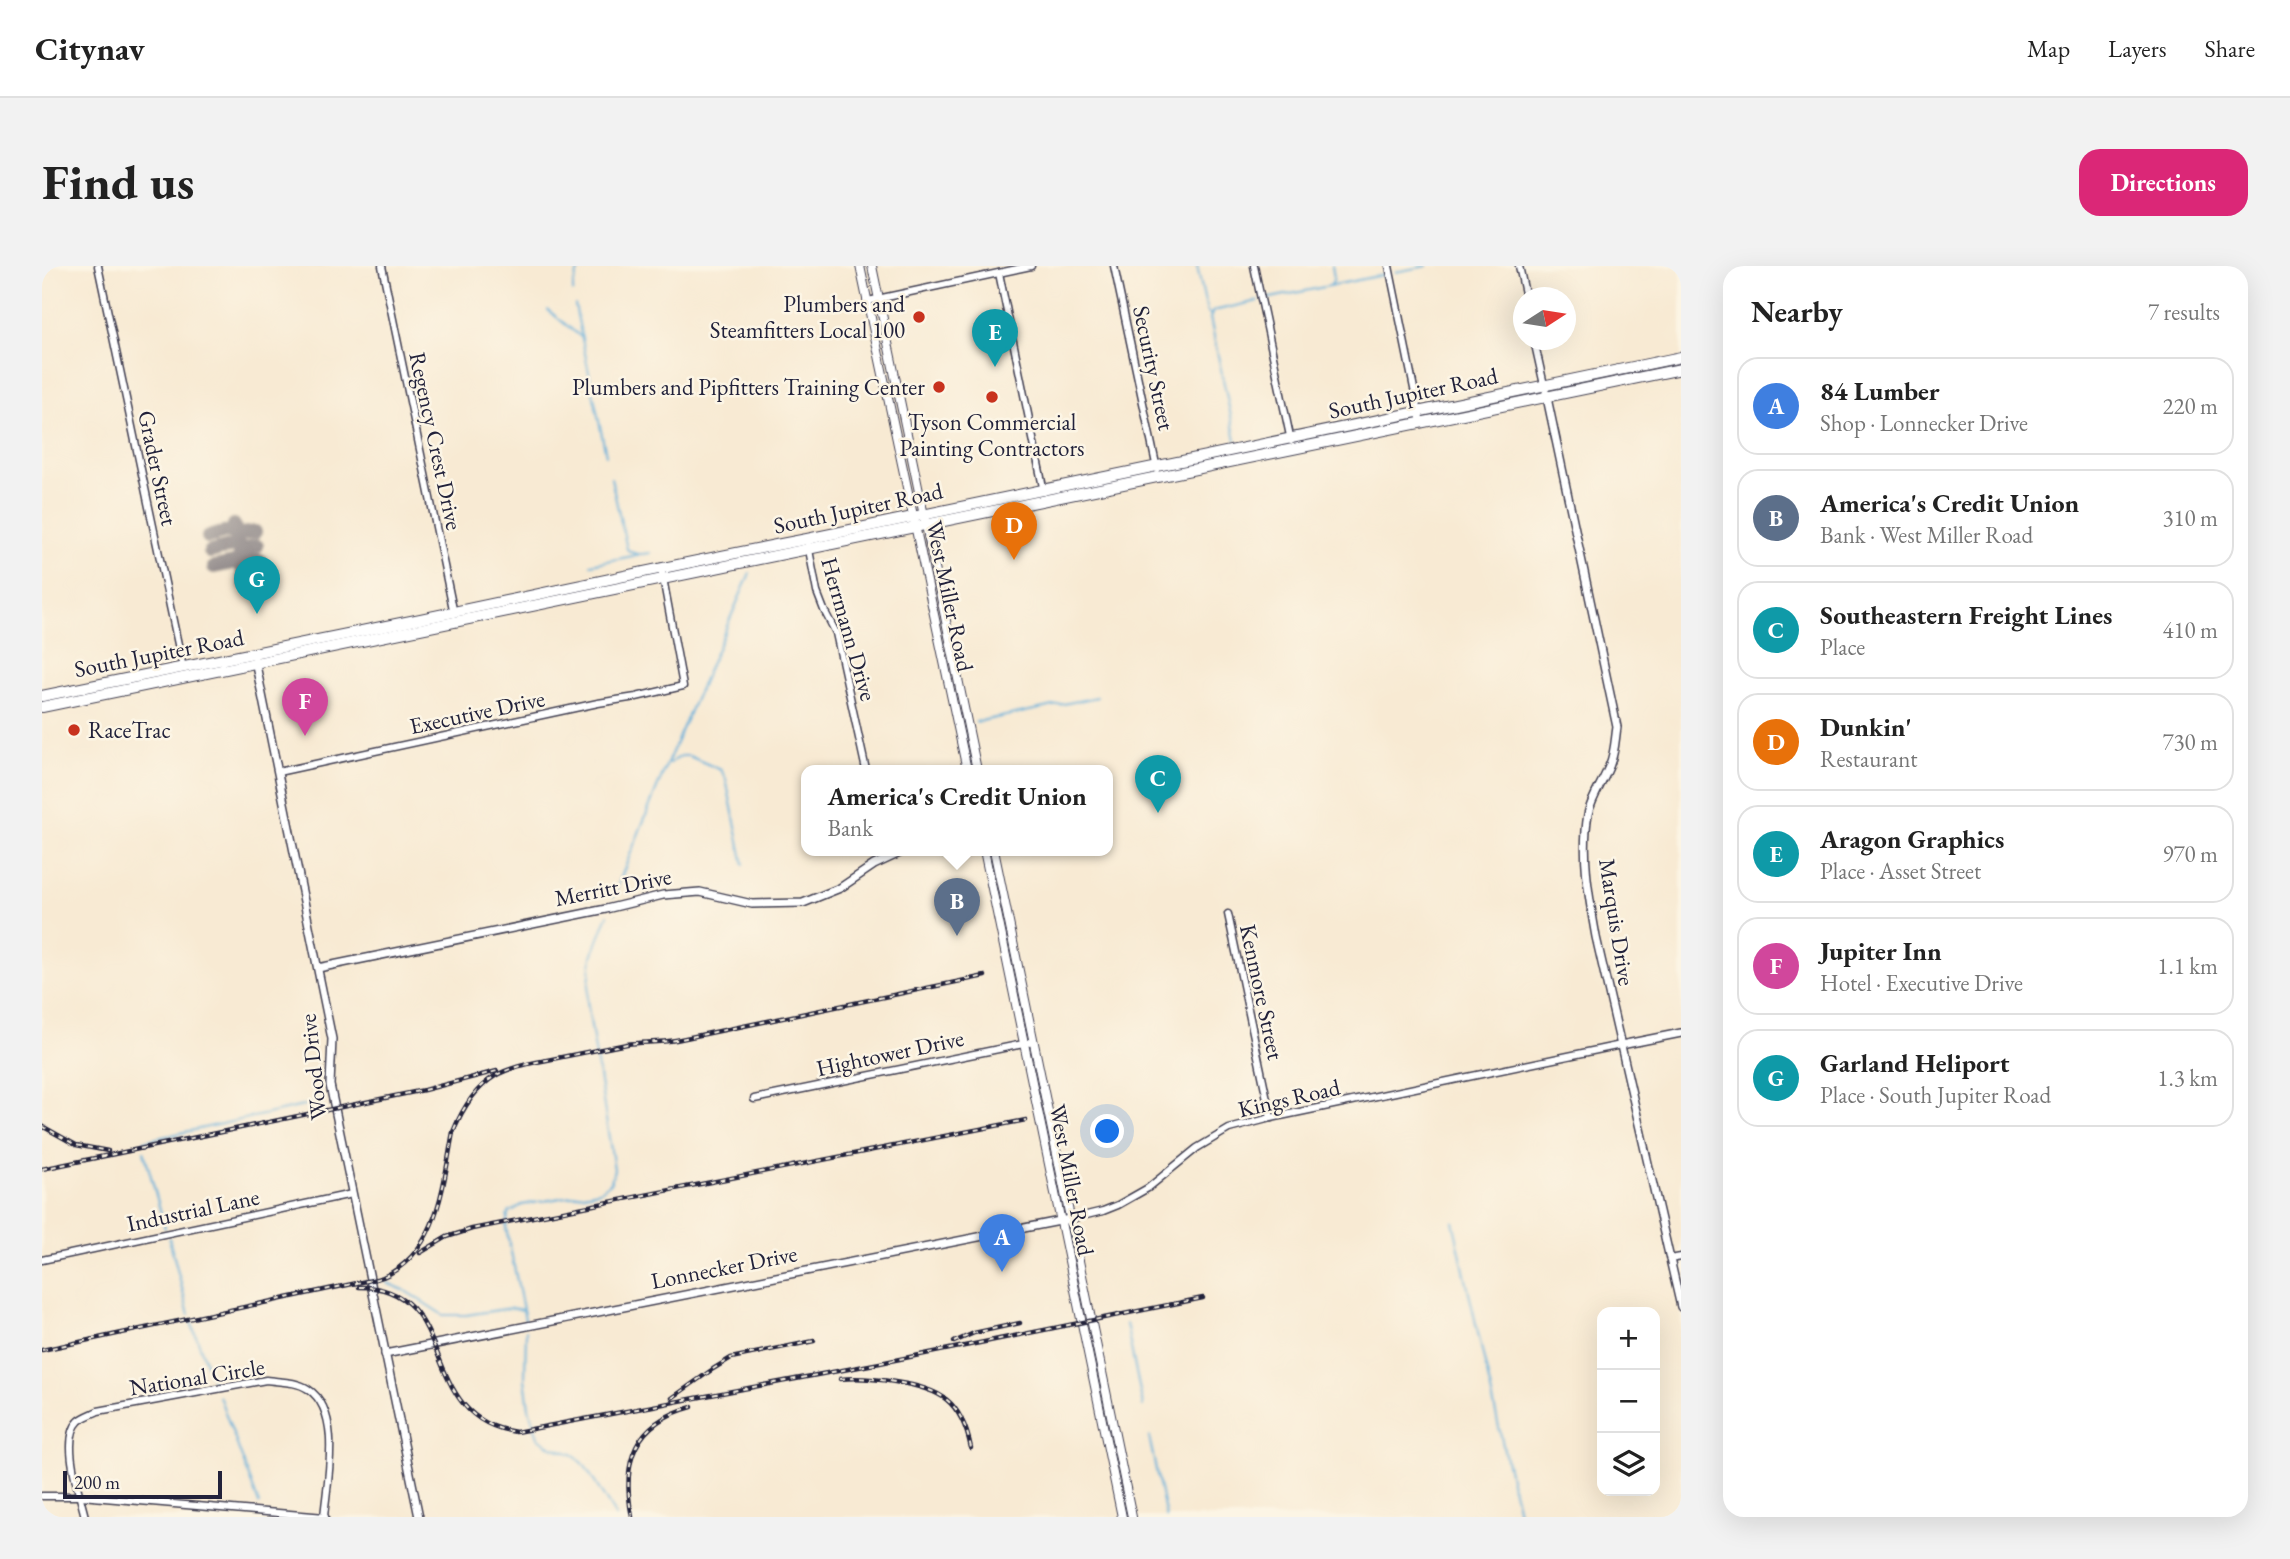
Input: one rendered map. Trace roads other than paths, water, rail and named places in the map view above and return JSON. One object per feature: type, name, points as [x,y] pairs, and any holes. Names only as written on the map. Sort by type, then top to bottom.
[{"type":"main road","name":"West Miller Road","points":[[860,266],[976,765]]},
{"type":"main road","name":"West Miller Road","points":[[872,266],[896,379],[966,765]]},
{"type":"main road","name":"South Jupiter Road","points":[[921,521],[1043,489],[1419,410],[1544,385],[1680,363]]},
{"type":"main road","name":"South Jupiter Road","points":[[42,707],[455,617],[583,596],[664,579],[808,544],[1046,500],[1355,437],[1547,396],[1680,363]]},
{"type":"main road","points":[[885,381],[896,379]]},
{"type":"main road","points":[[1353,425],[1355,437]]},
{"type":"main road","points":[[1224,451],[1227,463]]},
{"type":"main road","name":"South Jupiter Road","points":[[455,617],[581,584],[661,567],[808,544]]},
{"type":"main road","points":[[581,584],[583,596]]},
{"type":"main road","name":"South Jupiter Road","points":[[42,696],[183,666],[255,659]]},
{"type":"main road","name":"West Miller Road","points":[[985,856],[1029,1043]]},
{"type":"main road","name":"West Miller Road","points":[[995,856],[1122,1517]]},
{"type":"main road","name":"West Miller Road","points":[[1065,1220],[1132,1517]]},
{"type":"street","name":"Grader Street","points":[[97,266],[185,677]]},
{"type":"street","name":"Regency Crest Drive","points":[[382,266],[455,617]]},
{"type":"street","points":[[868,301],[1031,266]]},
{"type":"street","name":"Security Street","points":[[1115,266],[1159,477]]},
{"type":"street","points":[[1254,266],[1293,449]]},
{"type":"street","points":[[1389,266],[1421,423]]},
{"type":"street","points":[[1519,266],[1524,287]]},
{"type":"street","points":[[999,273],[1046,500]]},
{"type":"street","name":"Marquis Drive","points":[[1536,350],[1616,727],[1610,764],[1588,814],[1585,870],[1596,937],[1681,1307]]},
{"type":"street","name":"Herrmann Drive","points":[[808,544],[817,592],[836,633],[865,765]]},
{"type":"street","points":[[661,567],[664,579]]},
{"type":"street","name":"Executive Drive","points":[[278,772],[683,686],[664,579]]},
{"type":"street","name":"Wood Drive","points":[[255,659],[332,1039],[330,1085],[419,1517]]},
{"type":"street","name":"Merritt Drive","points":[[318,968],[663,895],[701,892],[752,904],[803,903],[840,888],[885,856]]},
{"type":"street","name":"Kenmore Street","points":[[1228,914],[1270,1118]]},
{"type":"street","points":[[1621,1045],[1681,1033]]},
{"type":"street","name":"Hightower Drive","points":[[754,1098],[1029,1043]]},
{"type":"street","name":"Kings Road","points":[[1065,1220],[1118,1205],[1148,1188],[1197,1148],[1229,1129],[1270,1118],[1621,1045]]},
{"type":"street","name":"Industrial Lane","points":[[42,1260],[352,1194]]},
{"type":"street","name":"Lonnecker Drive","points":[[385,1354],[1065,1220]]},
{"type":"street","points":[[1671,1259],[1681,1257]]},
{"type":"street","name":"National Circle","points":[[85,1517],[72,1461],[71,1444],[79,1421],[98,1411],[266,1380],[293,1383],[308,1389],[327,1414],[329,1450],[325,1517]]},
{"type":"street","points":[[42,1496],[81,1496],[325,1517]]},
{"type":"waterway","points":[[573,292],[580,266]]},
{"type":"waterway","points":[[1197,266],[1207,312],[1211,315]]},
{"type":"waterway","points":[[1331,285],[1334,278],[1332,266]]},
{"type":"waterway","points":[[1395,272],[1427,266]]},
{"type":"waterway","points":[[1266,299],[1387,274]]},
{"type":"waterway","points":[[1236,440],[1210,318],[1213,311],[1258,301]]},
{"type":"waterway","points":[[575,305],[606,455]]},
{"type":"waterway","points":[[548,310],[582,338]]},
{"type":"waterway","points":[[611,478],[627,549],[635,554],[650,553]]},
{"type":"waterway","points":[[591,564],[638,555]]},
{"type":"waterway","points":[[613,897],[666,766],[750,573]]},
{"type":"waterway","points":[[976,722],[1097,697]]},
{"type":"waterway","points":[[668,764],[681,756],[689,756],[721,770],[726,779],[744,865]]},
{"type":"waterway","points":[[526,1324],[506,1228],[508,1213],[522,1205],[599,1191],[611,1182],[614,1169],[587,1001],[592,956],[608,915]]},
{"type":"waterway","points":[[144,1141],[317,1103]]},
{"type":"waterway","points":[[144,1151],[165,1228]]},
{"type":"waterway","points":[[1453,1221],[1519,1517]]},
{"type":"waterway","points":[[169,1238],[189,1315]]},
{"type":"waterway","points":[[387,1283],[404,1290],[443,1315],[466,1315],[511,1308],[523,1310]]},
{"type":"waterway","points":[[191,1322],[213,1382]]},
{"type":"waterway","points":[[1126,1324],[1143,1406]]},
{"type":"waterway","points":[[526,1330],[525,1379],[529,1408],[538,1438],[552,1447],[572,1454],[585,1466],[616,1517]]},
{"type":"waterway","points":[[219,1396],[259,1504]]},
{"type":"waterway","points":[[1149,1437],[1166,1517]]},
{"type":"railway","points":[[42,1350],[374,1280],[402,1266],[416,1251],[435,1215],[453,1132],[465,1108],[481,1087],[508,1070],[627,1044],[676,1040],[985,976]]},
{"type":"railway","points":[[42,1169],[424,1090],[497,1071]]},
{"type":"railway","points":[[420,1253],[447,1237],[472,1229],[1026,1120]]},
{"type":"railway","points":[[42,1126],[76,1145],[108,1151]]},
{"type":"railway","points":[[359,1287],[391,1292],[412,1307],[427,1329],[448,1380],[463,1403],[484,1422],[516,1432],[1203,1298]]},
{"type":"railway","points":[[954,1342],[974,1333],[1020,1323]]},
{"type":"railway","points":[[672,1398],[731,1358],[814,1341]]},
{"type":"railway","points":[[840,1379],[888,1381],[937,1393],[955,1408],[967,1432],[971,1448]]},
{"type":"railway","points":[[632,1517],[629,1479],[636,1447],[657,1423],[692,1407]]},
{"type":"place","name":"Plumbers and Steamfitters Local 100","points":[[919,317]]},
{"type":"place","name":"Aragon Graphics","points":[[995,367]]},
{"type":"place","name":"Plumbers and Pipfitters Training Center","points":[[939,387]]},
{"type":"place","name":"Tyson Commercial Painting Contractors","points":[[992,397]]},
{"type":"place","name":"Dunkin'","points":[[1014,560]]},
{"type":"place","name":"Garland Heliport","points":[[257,614]]},
{"type":"place","name":"RaceTrac","points":[[74,730]]},
{"type":"place","name":"Jupiter Inn","points":[[305,736]]},
{"type":"place","name":"Southeastern Freight Lines","points":[[1158,813]]},
{"type":"place","name":"America's Credit Union","points":[[957,936]]},
{"type":"place","name":"84 Lumber","points":[[1002,1272]]}]
